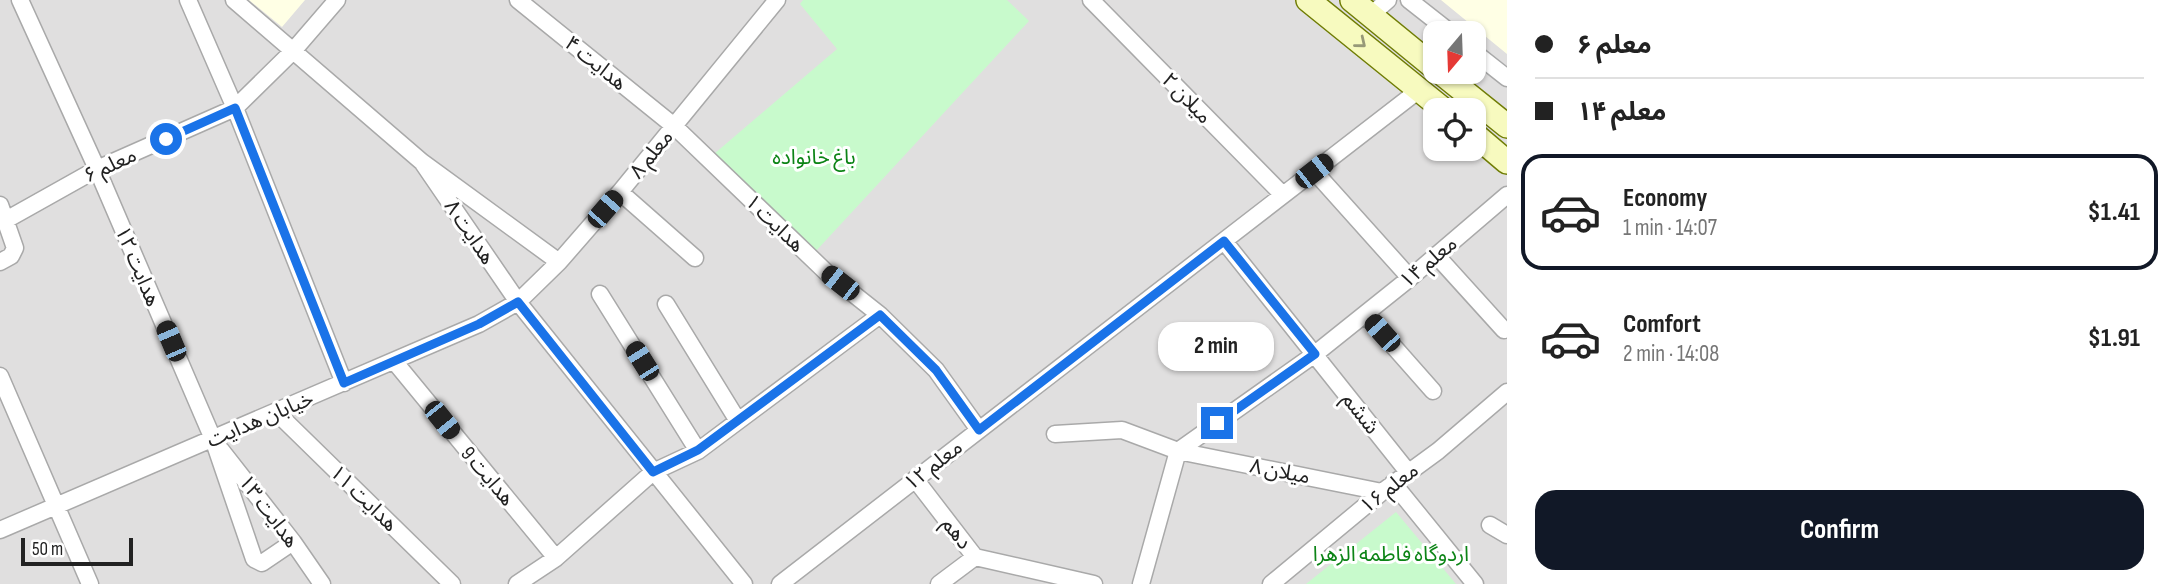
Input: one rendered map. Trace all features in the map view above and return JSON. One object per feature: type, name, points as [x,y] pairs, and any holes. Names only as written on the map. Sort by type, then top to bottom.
[{"type":"main road","points":[[1308,0],[1429,98]]},
{"type":"main road","points":[[1352,0],[1423,58]]},
{"type":"main road","points":[[1455,84],[1507,127]]},
{"type":"main road","points":[[1486,144],[1507,162]]},
{"type":"street","name":"هدایت ۱۲","points":[[20,0],[97,169],[213,439]]},
{"type":"street","points":[[188,0],[235,108],[344,383]]},
{"type":"street","points":[[234,0],[422,162],[559,262]]},
{"type":"street","name":"معلم ۶","points":[[3,212],[235,108],[293,51],[337,0]]},
{"type":"street","name":"هدایت ۴","points":[[518,0],[674,127]]},
{"type":"street","name":"معلم ۸","points":[[518,302],[559,262],[620,192],[778,0]]},
{"type":"street","name":"میلان ۲","points":[[1091,0],[1283,195]]},
{"type":"street","points":[[1371,15],[1388,0]]},
{"type":"street","points":[[1409,0],[1436,21]]},
{"type":"street","points":[[1486,61],[1507,78]]},
{"type":"street","name":"معلم ۱۲","points":[[780,584],[1419,90]]},
{"type":"street","name":"هدایت ۱","points":[[674,127],[827,273],[880,315],[936,370],[979,430]]},
{"type":"street","name":"هدایت ۸","points":[[422,162],[518,302],[744,584]]},
{"type":"street","points":[[1314,171],[1410,278]]},
{"type":"street","points":[[620,192],[695,258]]},
{"type":"street","name":"معلم ۱۴","points":[[1178,451],[1315,354],[1507,195]]},
{"type":"street","points":[[0,262],[14,252],[3,212]]},
{"type":"street","name":"ششم","points":[[1224,241],[1408,472]]},
{"type":"street","points":[[1436,255],[1504,330]]},
{"type":"street","points":[[600,294],[698,450]]},
{"type":"street","name":"خیابان هدایت","points":[[0,530],[479,324],[518,302]]},
{"type":"street","points":[[666,304],[738,421]]},
{"type":"street","points":[[1365,314],[1433,391]]},
{"type":"street","points":[[516,584],[556,558],[653,472],[698,450],[880,315]]},
{"type":"street","name":"هدایت 9","points":[[394,361],[556,558]]},
{"type":"street","points":[[0,376],[90,584]]},
{"type":"street","name":"معلم ۱۶","points":[[1271,584],[1388,487],[1438,451],[1507,392]]},
{"type":"street","name":"هدایت ۱۱","points":[[276,412],[452,584]]},
{"type":"street","name":"میلان ۸","points":[[1055,434],[1122,430],[1178,451],[1388,487]]},
{"type":"street","points":[[213,439],[254,559],[262,563],[293,542]]},
{"type":"street","name":"هدایت ۱۳","points":[[213,439],[322,584]]},
{"type":"street","points":[[1141,584],[1178,451]]},
{"type":"street","name":"دهم","points":[[915,480],[975,557],[1094,584]]},
{"type":"street","points":[[1388,487],[1475,584]]},
{"type":"street","points":[[1490,525],[1507,535]]},
{"type":"street","points":[[939,584],[975,557]]},
{"type":"shaded area","points":[[0,0],[1507,0],[1507,584],[0,584]]},
{"type":"shaded area","points":[[249,0],[305,0],[282,27]]},
{"type":"shaded area","points":[[1441,0],[1507,0],[1507,54],[1486,37],[1486,21],[1467,21]]},
{"type":"green space","name":"باغ خانواده","points":[[803,0],[1007,0],[1029,21],[815,252],[714,154],[837,49],[800,4]]},
{"type":"green space","name":"اردوگاه فاطمه الزهرا","points":[[1396,512],[1456,584],[1306,584]]},
{"type":"route","points":[[166,139],[235,108],[344,383],[479,324],[518,302],[653,472],[698,450],[880,315],[936,370],[979,430],[1224,241],[1315,354],[1217,423]]}]
